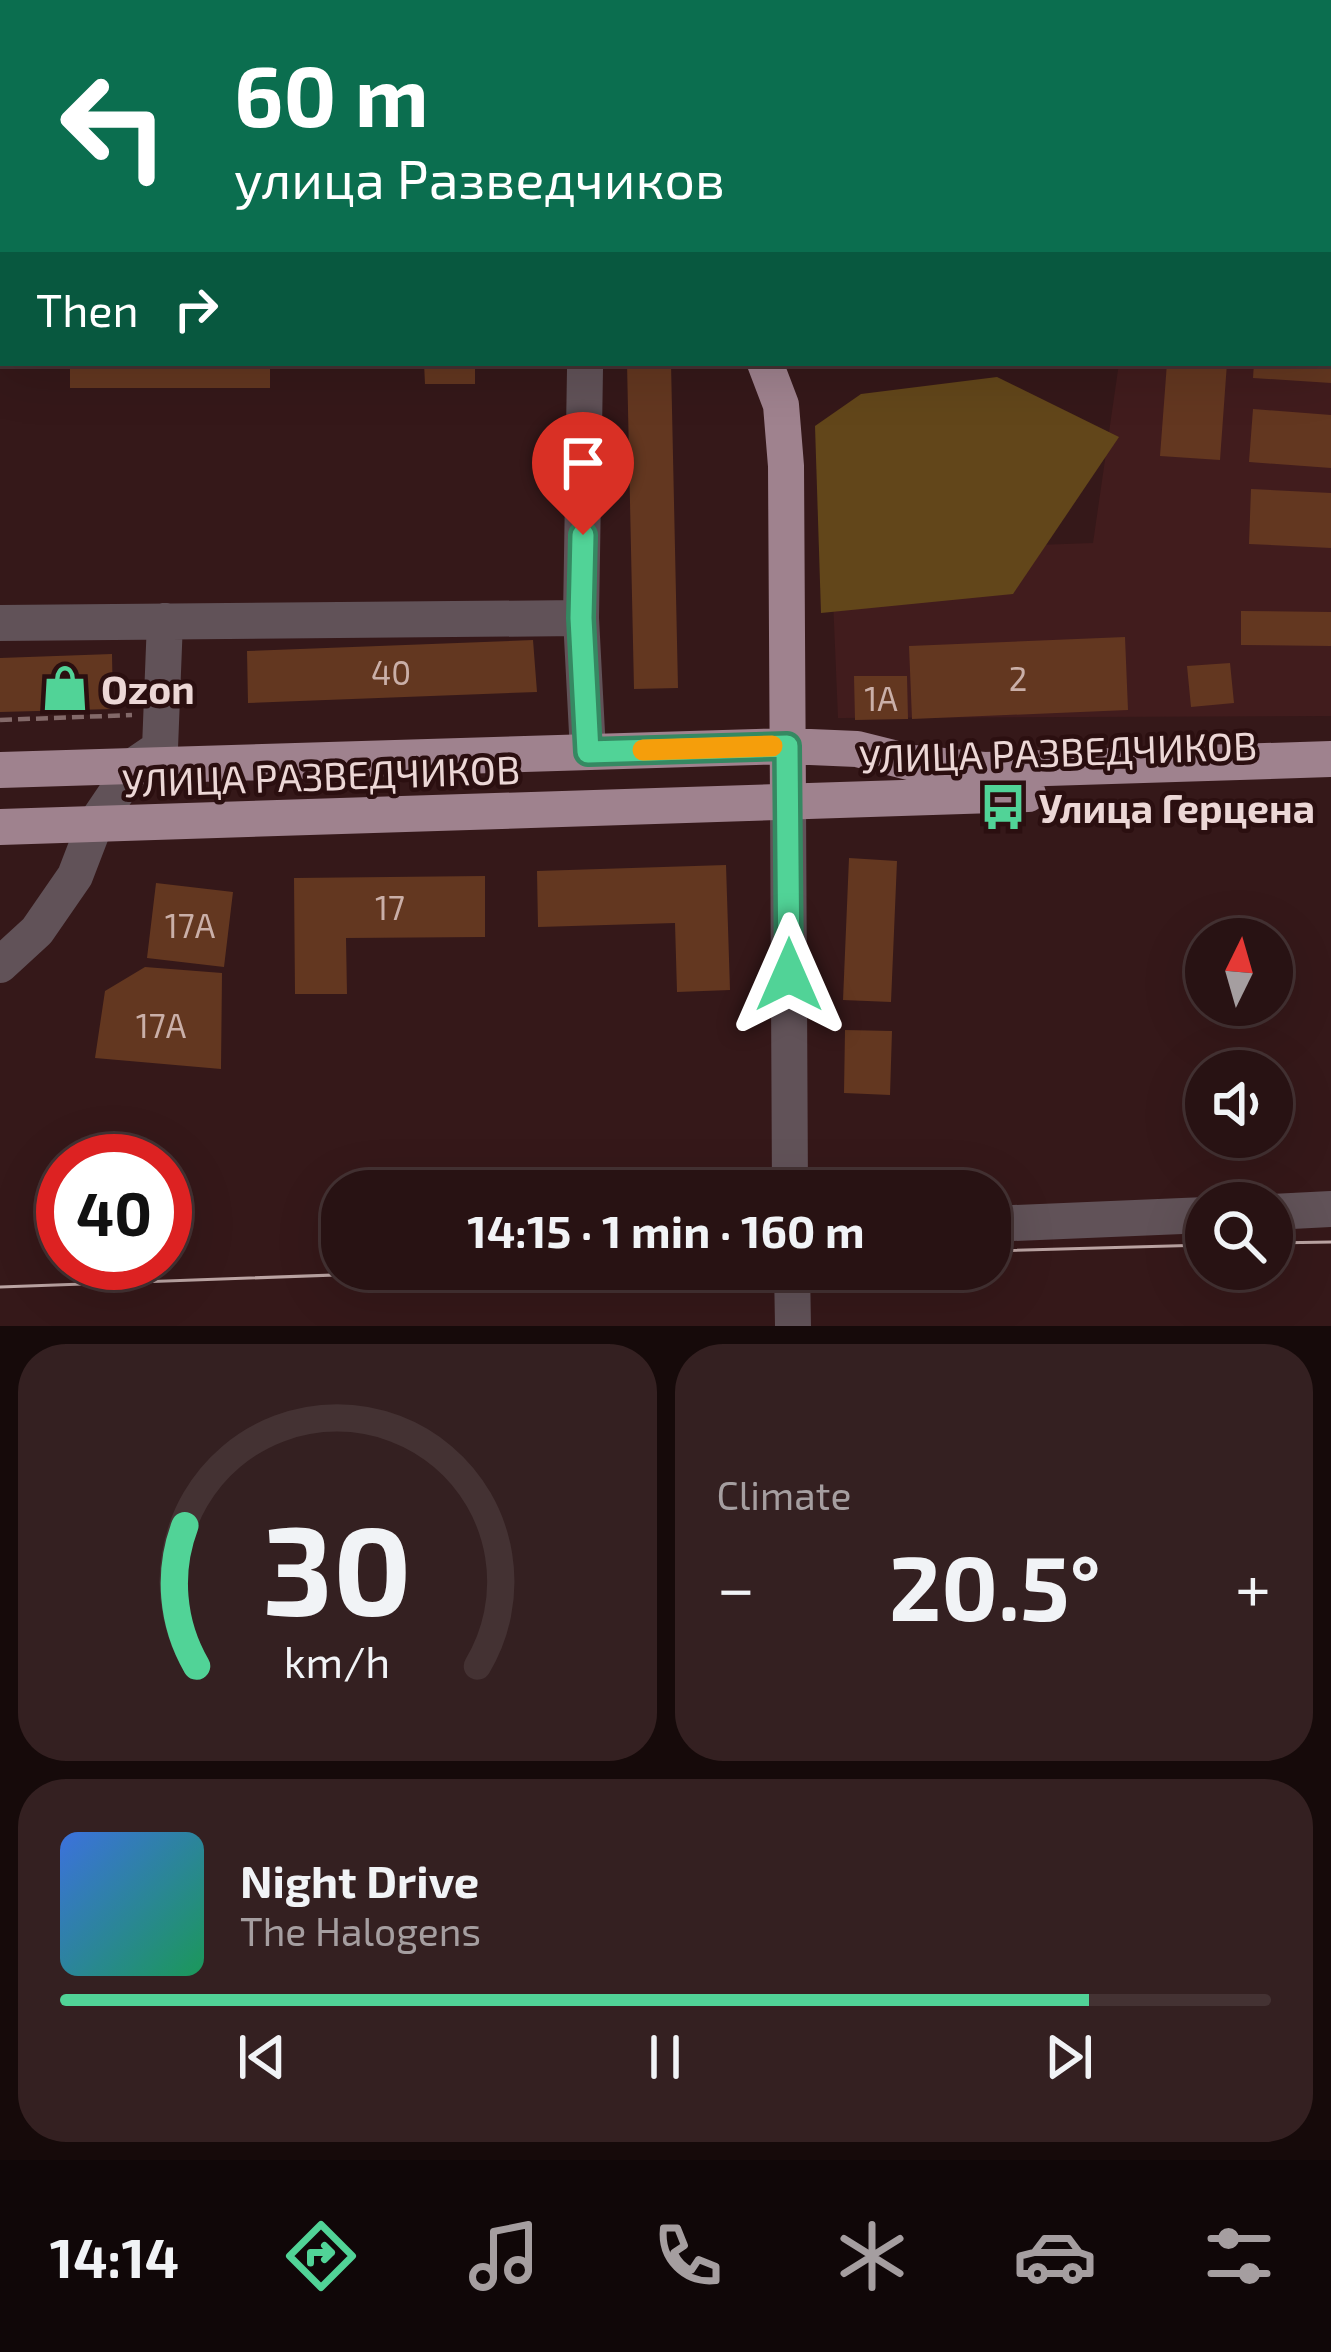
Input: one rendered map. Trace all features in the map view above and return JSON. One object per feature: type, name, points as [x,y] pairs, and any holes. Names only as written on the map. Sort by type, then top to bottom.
[{"type":"main road","points":[[766,366],[782,405],[786,466],[788,802]]},
{"type":"main road","name":"УЛИЦА РАЗВЕДЧИКОВ","points":[[0,770],[787,746],[857,749],[913,763],[984,770],[1331,759]]},
{"type":"main road","name":"УЛИЦА РАЗВЕДЧИКОВ","points":[[0,827],[1331,784]]},
{"type":"street","points":[[585,369],[581,618],[588,752]]},
{"type":"street","points":[[0,623],[581,618]]},
{"type":"street","points":[[0,965],[37,931],[75,876],[95,824],[135,765],[160,748],[165,621]]},
{"type":"street","points":[[788,802],[790,1170]]},
{"type":"street","points":[[1293,1211],[1331,1209]]},
{"type":"street","points":[[1011,1223],[1185,1216]]},
{"type":"street","points":[[792,1290],[793,1326]]},
{"type":"path","points":[[0,720],[160,714]]},
{"type":"shaded area","points":[[1119,366],[1331,366],[1331,716],[838,718],[831,552],[1093,543]]},
{"type":"shaded area","points":[[997,377],[1119,437],[1013,594],[821,613],[815,426],[861,394]]},
{"type":"building","points":[[70,366],[270,366],[270,388],[70,388]]},
{"type":"building","points":[[424,366],[475,366],[475,384],[425,384]]},
{"type":"building","points":[[627,366],[671,366],[678,688],[634,689]]},
{"type":"building","points":[[1167,366],[1227,366],[1220,460],[1160,456]]},
{"type":"building","points":[[1254,366],[1331,366],[1331,383],[1253,378]]},
{"type":"building","points":[[1253,409],[1331,415],[1331,468],[1249,462]]},
{"type":"building","points":[[1251,489],[1331,493],[1331,548],[1249,544]]},
{"type":"building","points":[[1241,611],[1331,612],[1331,646],[1241,645]]},
{"type":"building","points":[[1125,637],[1128,710],[912,719],[909,646]]},
{"type":"building","points":[[533,640],[537,692],[248,703],[247,651]]},
{"type":"building","points":[[112,654],[113,709],[0,712],[0,658]]},
{"type":"building","points":[[1230,663],[1234,703],[1191,707],[1187,666]]},
{"type":"building","points":[[854,676],[907,676],[908,719],[855,720]]},
{"type":"building","points":[[849,858],[897,861],[891,1002],[843,1000]]},
{"type":"building","points":[[726,865],[730,990],[677,992],[675,923],[538,927],[537,871]]},
{"type":"building","points":[[485,876],[485,937],[346,938],[347,994],[295,994],[294,878]]},
{"type":"building","points":[[156,883],[233,892],[224,967],[147,958]]},
{"type":"building","points":[[145,967],[222,973],[221,1069],[95,1058],[105,991]]},
{"type":"building","points":[[845,1030],[892,1031],[890,1095],[844,1093]]},
{"type":"tram line","points":[[1293,1243],[1331,1242]]},
{"type":"tram line","points":[[1011,1250],[1185,1246]]},
{"type":"tram line","points":[[0,1287],[321,1275]]},
{"type":"slow traffic","points":[[643,750],[772,746]]},
{"type":"place","name":"Ozon","points":[[65,688]]},
{"type":"place","name":"Улица Герцена","points":[[1003,807]]},
{"type":"route","points":[[583,535],[581,618],[588,752],[787,746],[789,975]]}]
